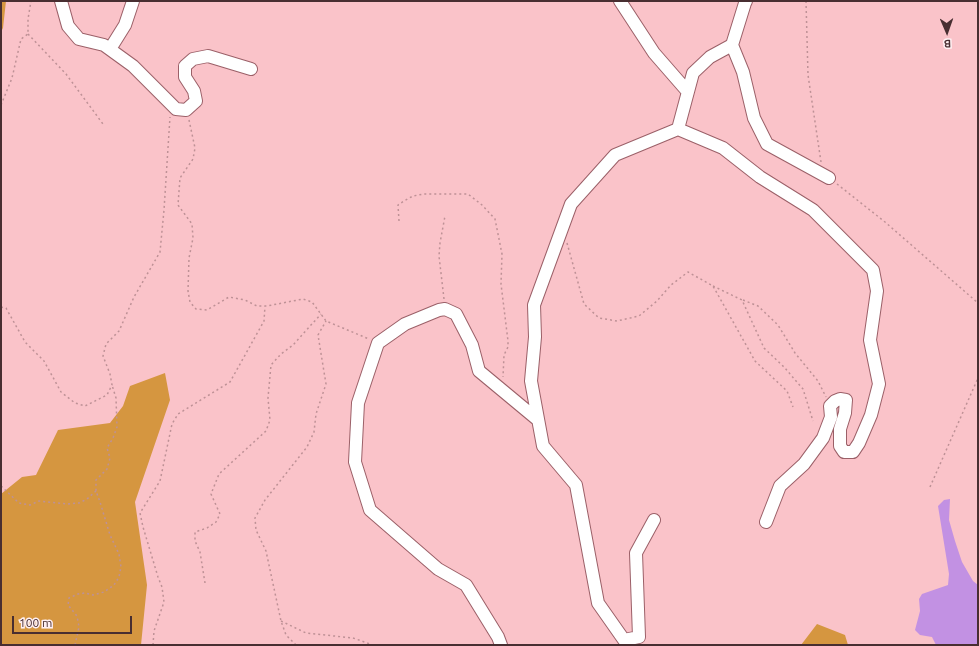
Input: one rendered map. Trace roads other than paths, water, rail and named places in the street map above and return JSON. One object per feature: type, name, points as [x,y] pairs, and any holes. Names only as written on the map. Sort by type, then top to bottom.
[{"type":"street","points":[[61,1],[68,26],[79,39],[104,45],[133,66],[176,109],[186,110],[196,101],[194,91],[185,77],[185,66],[193,59],[208,56],[251,69]]},
{"type":"street","points":[[110,50],[125,25],[133,1]]},
{"type":"street","points":[[620,1],[654,53],[688,92]]},
{"type":"street","points":[[746,1],[732,45],[743,72],[754,118],[767,144],[829,178]]},
{"type":"street","points":[[678,129],[693,73],[710,57],[732,45]]},
{"type":"street","points":[[654,520],[636,553],[639,637],[624,640],[598,603],[576,485],[543,446],[531,381],[535,337],[534,305],[571,204],[615,155],[678,129],[723,148],[760,177],[813,210],[873,270],[877,291],[870,340],[879,384],[871,415],[860,443],[853,452],[844,452],[840,446],[840,429],[845,413],[846,400],[836,400],[830,406],[831,417],[824,438],[804,464],[780,486],[766,522]]},
{"type":"street","points":[[501,645],[498,637],[466,585],[438,569],[370,510],[355,462],[358,403],[378,342],[405,324],[446,308],[456,314],[472,345],[479,371],[538,420]]}]
